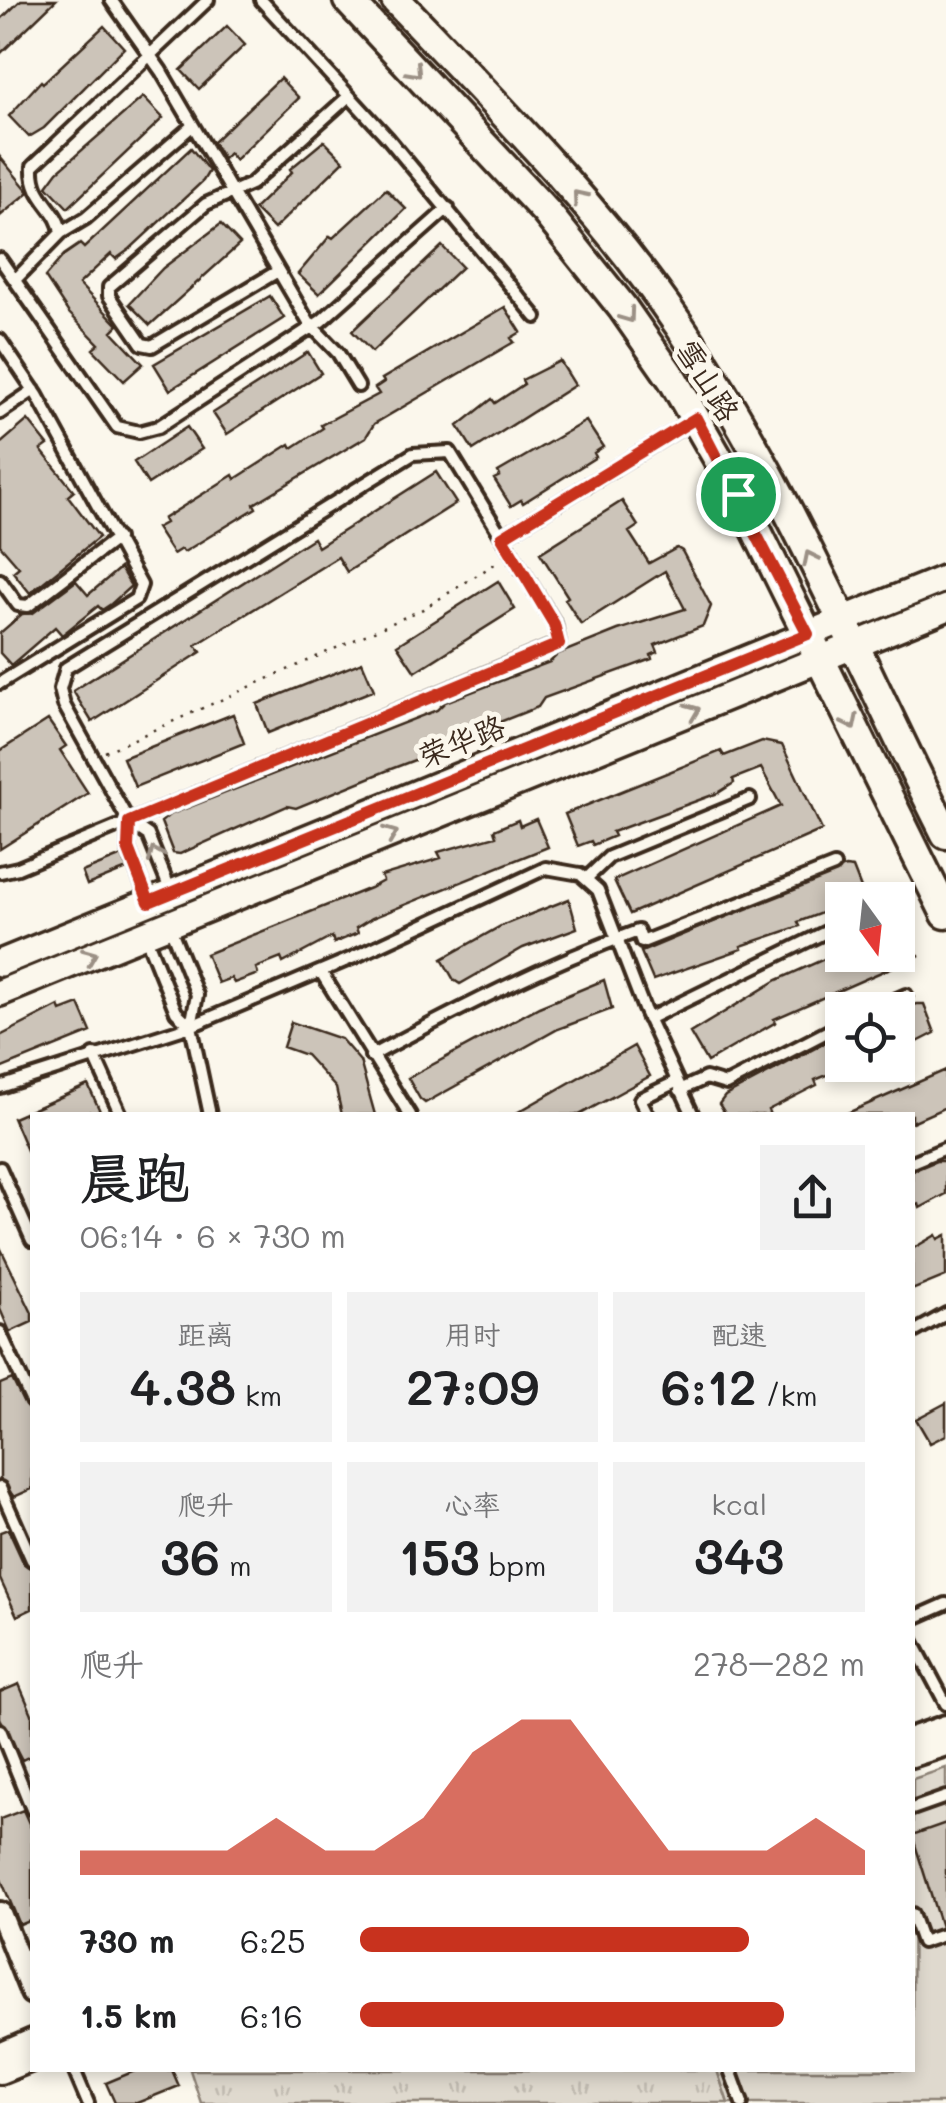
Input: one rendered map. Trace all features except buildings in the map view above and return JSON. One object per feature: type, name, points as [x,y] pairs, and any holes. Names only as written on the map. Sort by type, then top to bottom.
[{"type":"main road","name":"雪山路","points":[[348,0],[585,259],[648,343],[696,418],[946,914]]},
{"type":"main road","name":"雪山路","points":[[396,0],[572,189],[660,298],[750,439],[946,834]]},
{"type":"street","name":"荣华路","points":[[847,634],[946,578]]},
{"type":"street","name":"荣华路","points":[[0,962],[847,634],[946,608]]},
{"type":"street","name":"荣华路","points":[[0,993],[814,647]]},
{"type":"street","points":[[915,1737],[946,1726]]},
{"type":"street","points":[[915,1755],[946,1745]]},
{"type":"street","points":[[0,1914],[26,1957]]},
{"type":"street","points":[[0,2054],[30,2041]]},
{"type":"street","points":[[0,2074],[30,2061]]},
{"type":"lane","points":[[111,0],[150,54],[312,326],[338,353],[358,386]]},
{"type":"lane","points":[[61,233],[61,225],[36,191],[33,166],[208,0]]},
{"type":"lane","points":[[261,0],[448,208],[536,318]]},
{"type":"lane","points":[[278,271],[152,346],[142,344],[112,304],[109,287],[206,204],[252,184],[349,96]]},
{"type":"lane","points":[[15,280],[61,233],[86,218],[192,126]]},
{"type":"lane","points":[[0,259],[117,427],[131,432],[158,426],[312,326],[448,208]]},
{"type":"lane","points":[[0,340],[34,390],[141,579],[136,598],[0,683]]},
{"type":"lane","points":[[0,413],[34,390]]},
{"type":"lane","points":[[502,537],[696,418]]},
{"type":"lane","points":[[0,872],[129,822],[559,644],[554,624],[450,452],[414,454],[66,668],[62,697],[129,822],[148,835],[160,898]]},
{"type":"lane","points":[[0,580],[18,605],[28,606],[117,538]]},
{"type":"lane","points":[[587,878],[609,857],[750,799]]},
{"type":"lane","points":[[129,822],[128,848],[160,898]]},
{"type":"lane","points":[[371,1056],[522,976],[638,931],[642,942],[834,866]]},
{"type":"lane","points":[[0,1086],[191,1026],[321,972],[546,868],[569,870],[587,878],[598,890],[648,1019],[691,1112]]},
{"type":"lane","points":[[156,929],[176,1012],[191,1026]]},
{"type":"lane","points":[[156,929],[197,995],[191,1026],[209,1112]]},
{"type":"lane","points":[[648,1019],[825,932]]},
{"type":"lane","points":[[321,972],[408,1112]]},
{"type":"lane","points":[[646,1112],[640,1099],[706,1078],[726,1084],[825,1033]]},
{"type":"lane","points":[[94,1055],[120,1112]]},
{"type":"lane","points":[[915,1161],[946,1148]]},
{"type":"lane","points":[[0,1168],[30,1236]]},
{"type":"lane","points":[[915,1332],[946,1314]]},
{"type":"lane","points":[[0,1332],[6,1358],[30,1399]]},
{"type":"lane","points":[[0,1488],[30,1556]]},
{"type":"lane","points":[[915,1619],[946,1604]]},
{"type":"lane","points":[[915,1646],[946,1704]]},
{"type":"lane","points":[[0,1730],[30,1805]]},
{"type":"lane","points":[[915,1808],[946,1798]]},
{"type":"lane","points":[[915,1922],[922,1942],[946,1934]]},
{"type":"lane","points":[[75,2072],[88,2103]]},
{"type":"lane","points":[[731,2072],[742,2103]]},
{"type":"path","points":[[93,757],[423,609],[512,553]]},
{"type":"green space","points":[[946,1768],[946,2103],[728,2103],[718,2072],[915,2072],[915,1778]]},
{"type":"green space","points":[[191,2072],[718,2072],[728,2103],[201,2103]]},
{"type":"route","points":[[696,418],[738,494],[808,634],[149,902],[128,848],[129,822],[559,644],[554,624],[502,537],[696,418]]}]
